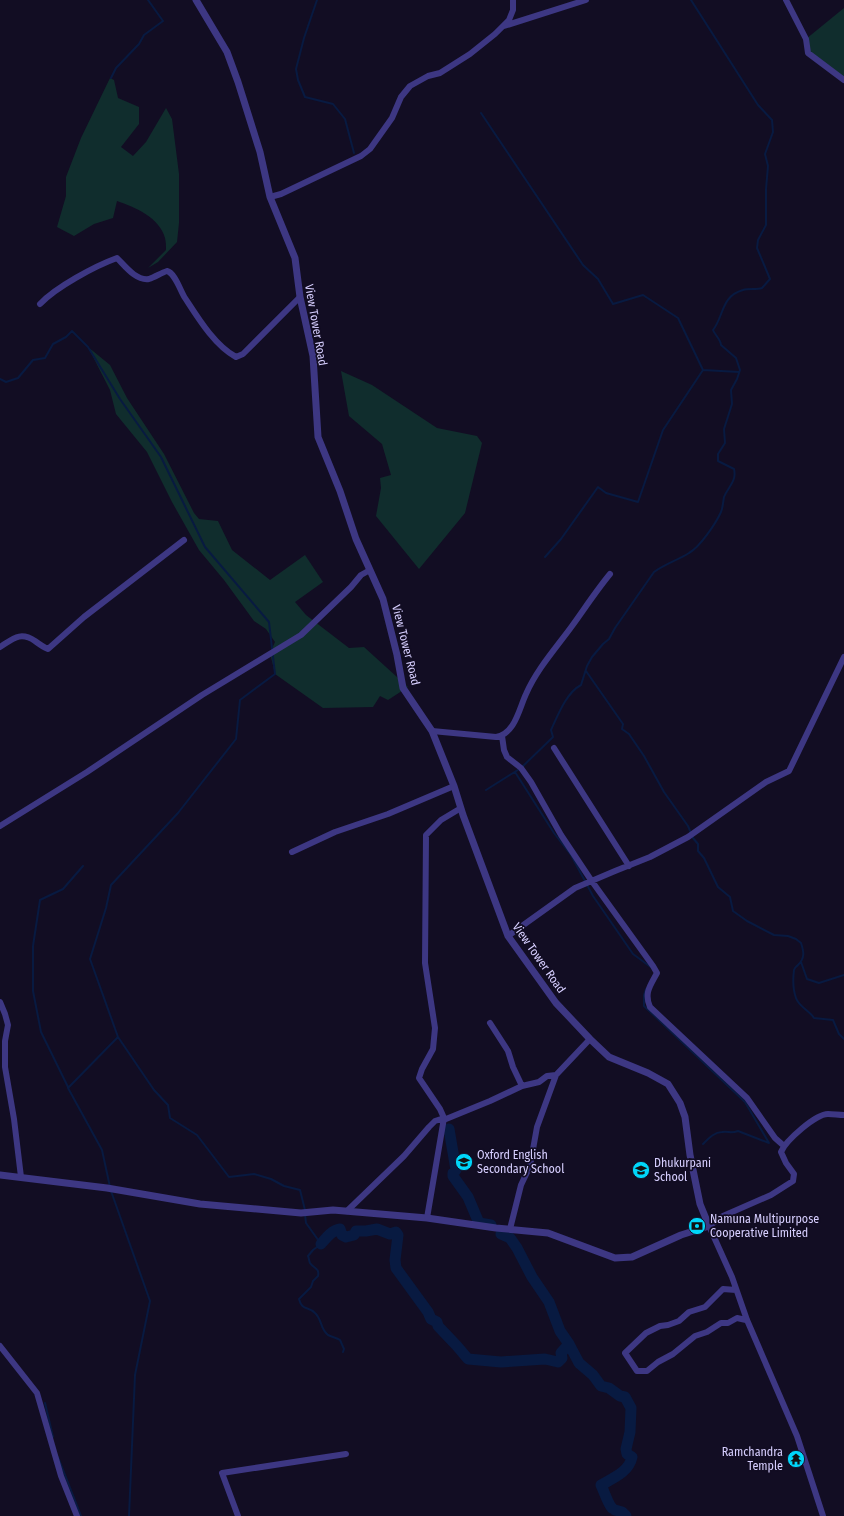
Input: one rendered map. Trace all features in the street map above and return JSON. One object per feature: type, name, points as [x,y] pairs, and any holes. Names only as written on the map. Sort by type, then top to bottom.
[{"type":"street","name":"View Tower Road","points":[[196,0],[219,41],[227,52],[260,152],[270,197],[295,258],[300,297],[313,356],[318,438],[332,470],[356,539],[383,599],[397,655],[403,688],[432,732],[454,786],[508,936],[556,1003],[590,1039],[609,1057],[648,1073],[668,1084],[680,1102],[685,1117],[690,1155],[700,1204],[710,1226]]},
{"type":"street","points":[[270,197],[281,194],[361,156],[370,149],[392,118],[401,98],[410,86],[428,76],[440,74],[470,54],[495,34],[509,20],[513,10],[512,0]]},
{"type":"street","points":[[502,26],[586,0]]},
{"type":"street","points":[[786,0],[806,39],[808,52],[844,80]]},
{"type":"street","points":[[40,304],[76,278],[117,258],[130,272],[141,278],[148,279],[167,271],[171,272],[184,298],[215,341],[228,353],[236,357],[242,354],[300,297]]},
{"type":"street","points":[[0,646],[22,635],[27,636],[48,649],[84,617],[184,540]]},
{"type":"street","points":[[0,826],[87,772],[202,694],[301,635],[351,587],[361,575],[370,570]]},
{"type":"street","points":[[432,732],[496,736],[502,736],[506,733],[516,719],[526,694],[545,662],[610,574]]},
{"type":"street","points":[[508,936],[575,888],[591,880],[650,857],[688,837],[766,782],[789,771],[844,656]]},
{"type":"street","points":[[502,736],[504,750],[507,757],[521,768],[531,782],[561,835],[591,880],[653,966],[656,973],[647,992],[646,999],[650,1007],[747,1098],[775,1138],[784,1146]]},
{"type":"street","points":[[554,748],[629,866]]},
{"type":"street","points":[[292,852],[335,832],[388,814],[454,786]]},
{"type":"street","points":[[427,1218],[444,1118],[440,1109],[419,1078],[422,1069],[433,1049],[435,1028],[425,963],[426,835],[441,820],[461,808]]},
{"type":"street","points":[[0,1002],[8,1025],[5,1041],[5,1067],[14,1120],[21,1177]]},
{"type":"street","points":[[490,1023],[508,1051],[513,1067],[522,1086]]},
{"type":"street","points":[[510,1229],[521,1185],[530,1166],[537,1127],[556,1075],[590,1039]]},
{"type":"street","points":[[347,1211],[404,1156],[435,1121],[444,1118],[446,1119],[522,1086],[539,1082],[547,1076],[556,1075]]},
{"type":"street","points":[[0,1175],[107,1188],[200,1204],[305,1213],[333,1210],[347,1211],[427,1218],[548,1233],[615,1258],[632,1257],[681,1235],[710,1226],[723,1216],[771,1195],[793,1181],[794,1174],[786,1163],[782,1152],[784,1146],[792,1137],[820,1116],[828,1114],[844,1115]]},
{"type":"street","points":[[710,1226],[736,1290],[746,1320],[797,1436],[823,1516]]},
{"type":"street","points":[[736,1290],[723,1289],[705,1306],[690,1312],[679,1321],[660,1326],[646,1333],[625,1353],[637,1371],[647,1371],[658,1362],[673,1354],[694,1336],[707,1332],[721,1323],[728,1323],[737,1318],[746,1320]]},
{"type":"street","points":[[0,1346],[37,1393],[61,1476],[77,1516]]},
{"type":"street","points":[[238,1516],[222,1473],[346,1454]]},
{"type":"green space","points":[[844,8],[844,80],[808,53],[806,39]]},
{"type":"green space","points":[[110,78],[114,80],[118,98],[139,107],[139,124],[121,147],[133,156],[146,142],[166,108],[172,119],[179,174],[179,223],[177,242],[158,262],[148,268],[166,250],[165,238],[158,225],[152,219],[131,206],[117,201],[113,218],[94,224],[74,236],[57,227],[66,196],[66,177],[81,138]]},
{"type":"green space","points":[[88,347],[110,365],[127,398],[164,454],[194,513],[199,519],[218,521],[232,550],[270,580],[305,555],[323,582],[295,602],[306,615],[349,648],[364,647],[408,687],[388,700],[380,696],[373,707],[323,708],[275,674],[270,653],[275,642],[266,629],[254,621],[224,580],[199,550],[172,502],[147,452],[116,414],[110,390]]},
{"type":"green space","points":[[341,371],[372,385],[437,428],[477,436],[482,443],[465,513],[419,569],[376,516],[381,488],[380,478],[391,475],[382,444],[349,416]]},
{"type":"waterway","points":[[111,78],[116,68],[139,44],[144,35],[163,21],[148,0]]},
{"type":"waterway","points":[[317,0],[304,38],[296,69],[298,80],[305,97],[333,104],[345,119],[354,153]]},
{"type":"waterway","points":[[486,790],[521,768],[553,737],[551,730],[560,711],[571,693],[581,685],[587,666],[592,657],[609,639],[654,572],[689,553],[703,540],[721,512],[724,497],[732,484],[734,477],[734,469],[718,461],[718,454],[725,443],[724,429],[732,404],[731,390],[740,370],[736,358],[721,345],[713,330],[717,325],[724,307],[731,297],[743,290],[762,288],[770,279],[757,248],[758,240],[766,225],[766,189],[768,166],[765,154],[773,132],[772,120],[758,105],[691,0]]},
{"type":"waterway","points":[[481,113],[583,265],[598,279],[613,304],[643,295],[678,318],[703,370]]},
{"type":"waterway","points":[[0,379],[6,382],[18,378],[33,360],[45,358],[53,344],[66,337],[72,331],[88,347],[120,399],[161,457],[205,547],[269,622],[275,674],[240,700],[236,739],[178,813],[111,885],[106,908],[90,959],[118,1037],[68,1088],[102,1150],[110,1187]]},
{"type":"waterway","points":[[545,557],[561,539],[598,487],[606,493],[638,502],[663,430],[703,370],[739,372]]},
{"type":"waterway","points":[[586,671],[623,724],[622,729],[629,734],[644,756],[664,792],[688,826],[693,838],[698,844],[698,851],[704,858],[718,887],[730,897],[733,911],[747,921],[774,935],[788,936],[801,943],[803,957],[794,970],[793,980],[797,1001],[814,1018],[833,1020],[839,1034],[844,1039]]},
{"type":"waterway","points":[[515,772],[554,833],[571,855],[593,896],[633,954],[652,968]]},
{"type":"waterway","points":[[68,1087],[41,1032],[33,991],[33,946],[40,900],[63,889],[83,866]]},
{"type":"waterway","points":[[801,962],[807,979],[819,983],[844,975]]},
{"type":"waterway","points":[[646,989],[644,995],[644,1006],[745,1102],[769,1143],[738,1131],[716,1133],[703,1144]]},
{"type":"waterway","points":[[118,1037],[154,1090],[168,1105],[170,1118],[197,1135],[229,1177],[254,1174],[271,1179],[284,1186],[300,1190],[305,1210]]},
{"type":"waterway","points":[[449,1129],[456,1170],[453,1173],[453,1176],[468,1197],[479,1223],[491,1225]]},
{"type":"waterway","points":[[111,1191],[150,1301],[135,1375],[129,1516]]},
{"type":"waterway","points":[[305,1214],[306,1223],[321,1244],[308,1256],[311,1265],[318,1271],[318,1276],[313,1281],[311,1287],[299,1299],[300,1303],[317,1315],[325,1333],[340,1340],[344,1349],[343,1352]]},
{"type":"waterway","points":[[321,1244],[332,1233],[340,1229],[342,1235],[346,1237],[354,1235],[356,1231],[377,1229],[390,1234],[396,1232],[398,1235],[395,1260],[396,1268],[428,1312],[431,1319],[437,1322],[438,1326],[468,1359],[501,1362],[545,1359],[558,1362],[562,1358],[561,1353],[569,1344],[560,1331],[549,1302],[532,1277],[517,1248],[510,1238],[501,1234]]},
{"type":"waterway","points":[[569,1344],[579,1363],[593,1375],[601,1386],[609,1388],[620,1396],[625,1397],[631,1408],[630,1432],[626,1449],[627,1454],[632,1457],[628,1467],[624,1471],[601,1485],[612,1508]]},
{"type":"waterway","points":[[45,1403],[53,1437]]},
{"type":"waterway","points":[[58,1457],[81,1516]]},
{"type":"waterway","points":[[615,1510],[622,1512],[626,1516]]},
{"type":"place","name":"Oxford English Secondary School","points":[[464,1162]]},
{"type":"place","name":"Dhukurpani School","points":[[641,1170]]},
{"type":"place","name":"Namuna Multipurpose Cooperative Limited","points":[[697,1226]]},
{"type":"place","name":"Ramchandra Temple","points":[[796,1459]]}]
